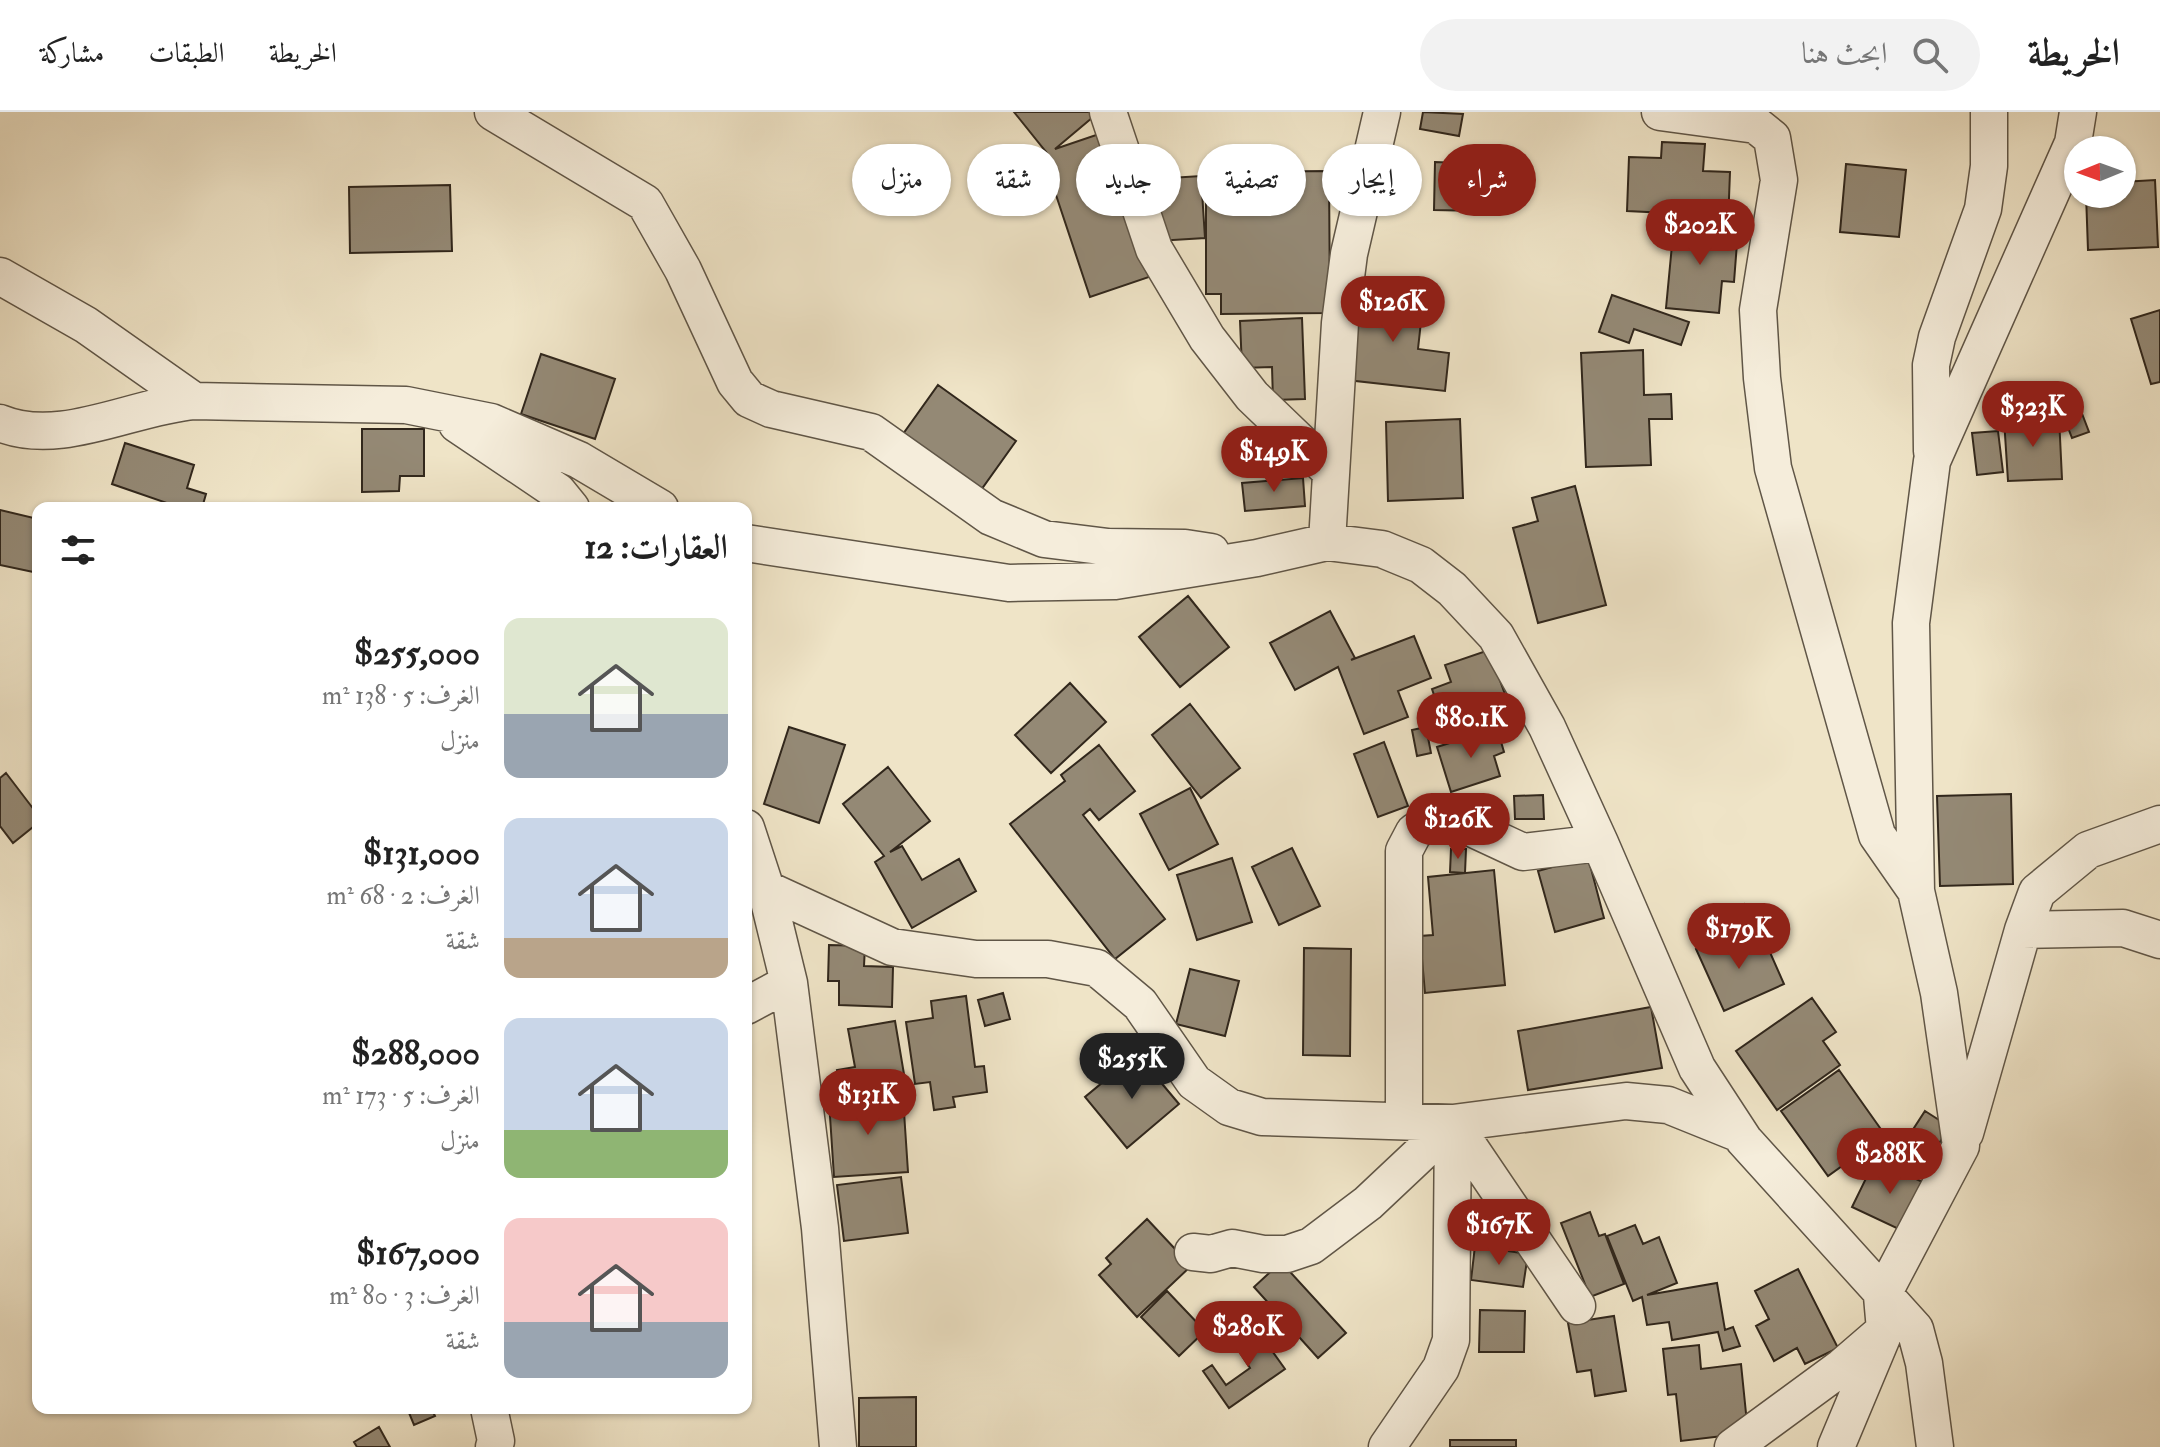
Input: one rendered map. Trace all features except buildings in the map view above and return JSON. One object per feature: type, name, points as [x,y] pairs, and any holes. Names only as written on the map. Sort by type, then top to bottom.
[{"type":"street","points":[[493,112],[645,203],[683,270],[735,382],[749,399],[771,409],[871,432],[991,517],[1044,539],[1108,547],[1185,548],[1257,558]]},
{"type":"street","points":[[1108,112],[1154,249],[1207,338],[1252,396],[1330,471]]},
{"type":"street","points":[[1327,542],[1340,323],[1349,254],[1382,112]]},
{"type":"street","points":[[1660,112],[1756,125],[1772,138],[1779,180],[1758,310],[1762,378],[1773,468],[1877,835],[1916,891]]},
{"type":"street","points":[[1961,1146],[1939,993],[1916,891],[1911,623],[1932,461],[1931,365],[1937,337],[1983,209],[1989,166],[1989,112]]},
{"type":"street","points":[[1932,461],[2073,143],[2078,112]]},
{"type":"street","points":[[0,276],[86,325],[194,401]]},
{"type":"street","points":[[0,423],[10,428],[53,431],[103,423],[165,404],[194,401],[406,405],[491,422],[579,460],[650,502]]},
{"type":"street","points":[[406,405],[452,419],[558,492],[566,502]]},
{"type":"street","points":[[752,544],[1009,583],[1115,581],[1257,558],[1327,542],[1382,549],[1421,565],[1452,589],[1496,636],[1547,727],[1697,1068],[1740,1134],[1884,1313],[1915,1329],[1924,1363],[1935,1447]]},
{"type":"street","points":[[1404,1121],[1404,851],[1414,832],[1431,821],[1450,818],[1523,852],[1600,843]]},
{"type":"street","points":[[1836,1447],[1884,1313],[1961,1146],[2023,930],[2037,892],[2088,850],[2160,824]]},
{"type":"street","points":[[752,846],[789,983],[820,1228],[838,1447]]},
{"type":"street","points":[[766,889],[892,947],[976,959],[1048,959],[1097,968],[1140,1004],[1194,1082],[1229,1107],[1262,1117],[1453,1123],[1626,1101],[1668,1105],[1740,1134]]},
{"type":"street","points":[[2023,930],[2123,928],[2160,940]]},
{"type":"street","points":[[752,1003],[789,983]]},
{"type":"street","points":[[1193,1252],[1211,1254],[1232,1248],[1263,1254],[1287,1254],[1311,1246],[1368,1203],[1453,1123]]},
{"type":"street","points":[[1453,1123],[1577,1306]]},
{"type":"street","points":[[1387,1447],[1441,1368],[1451,1340],[1453,1123]]},
{"type":"street","points":[[1733,1447],[1842,1367],[1884,1313]]},
{"type":"street","points":[[1816,1447],[1842,1392],[1842,1367]]},
{"type":"street","points":[[490,1414],[496,1441],[494,1447]]}]
